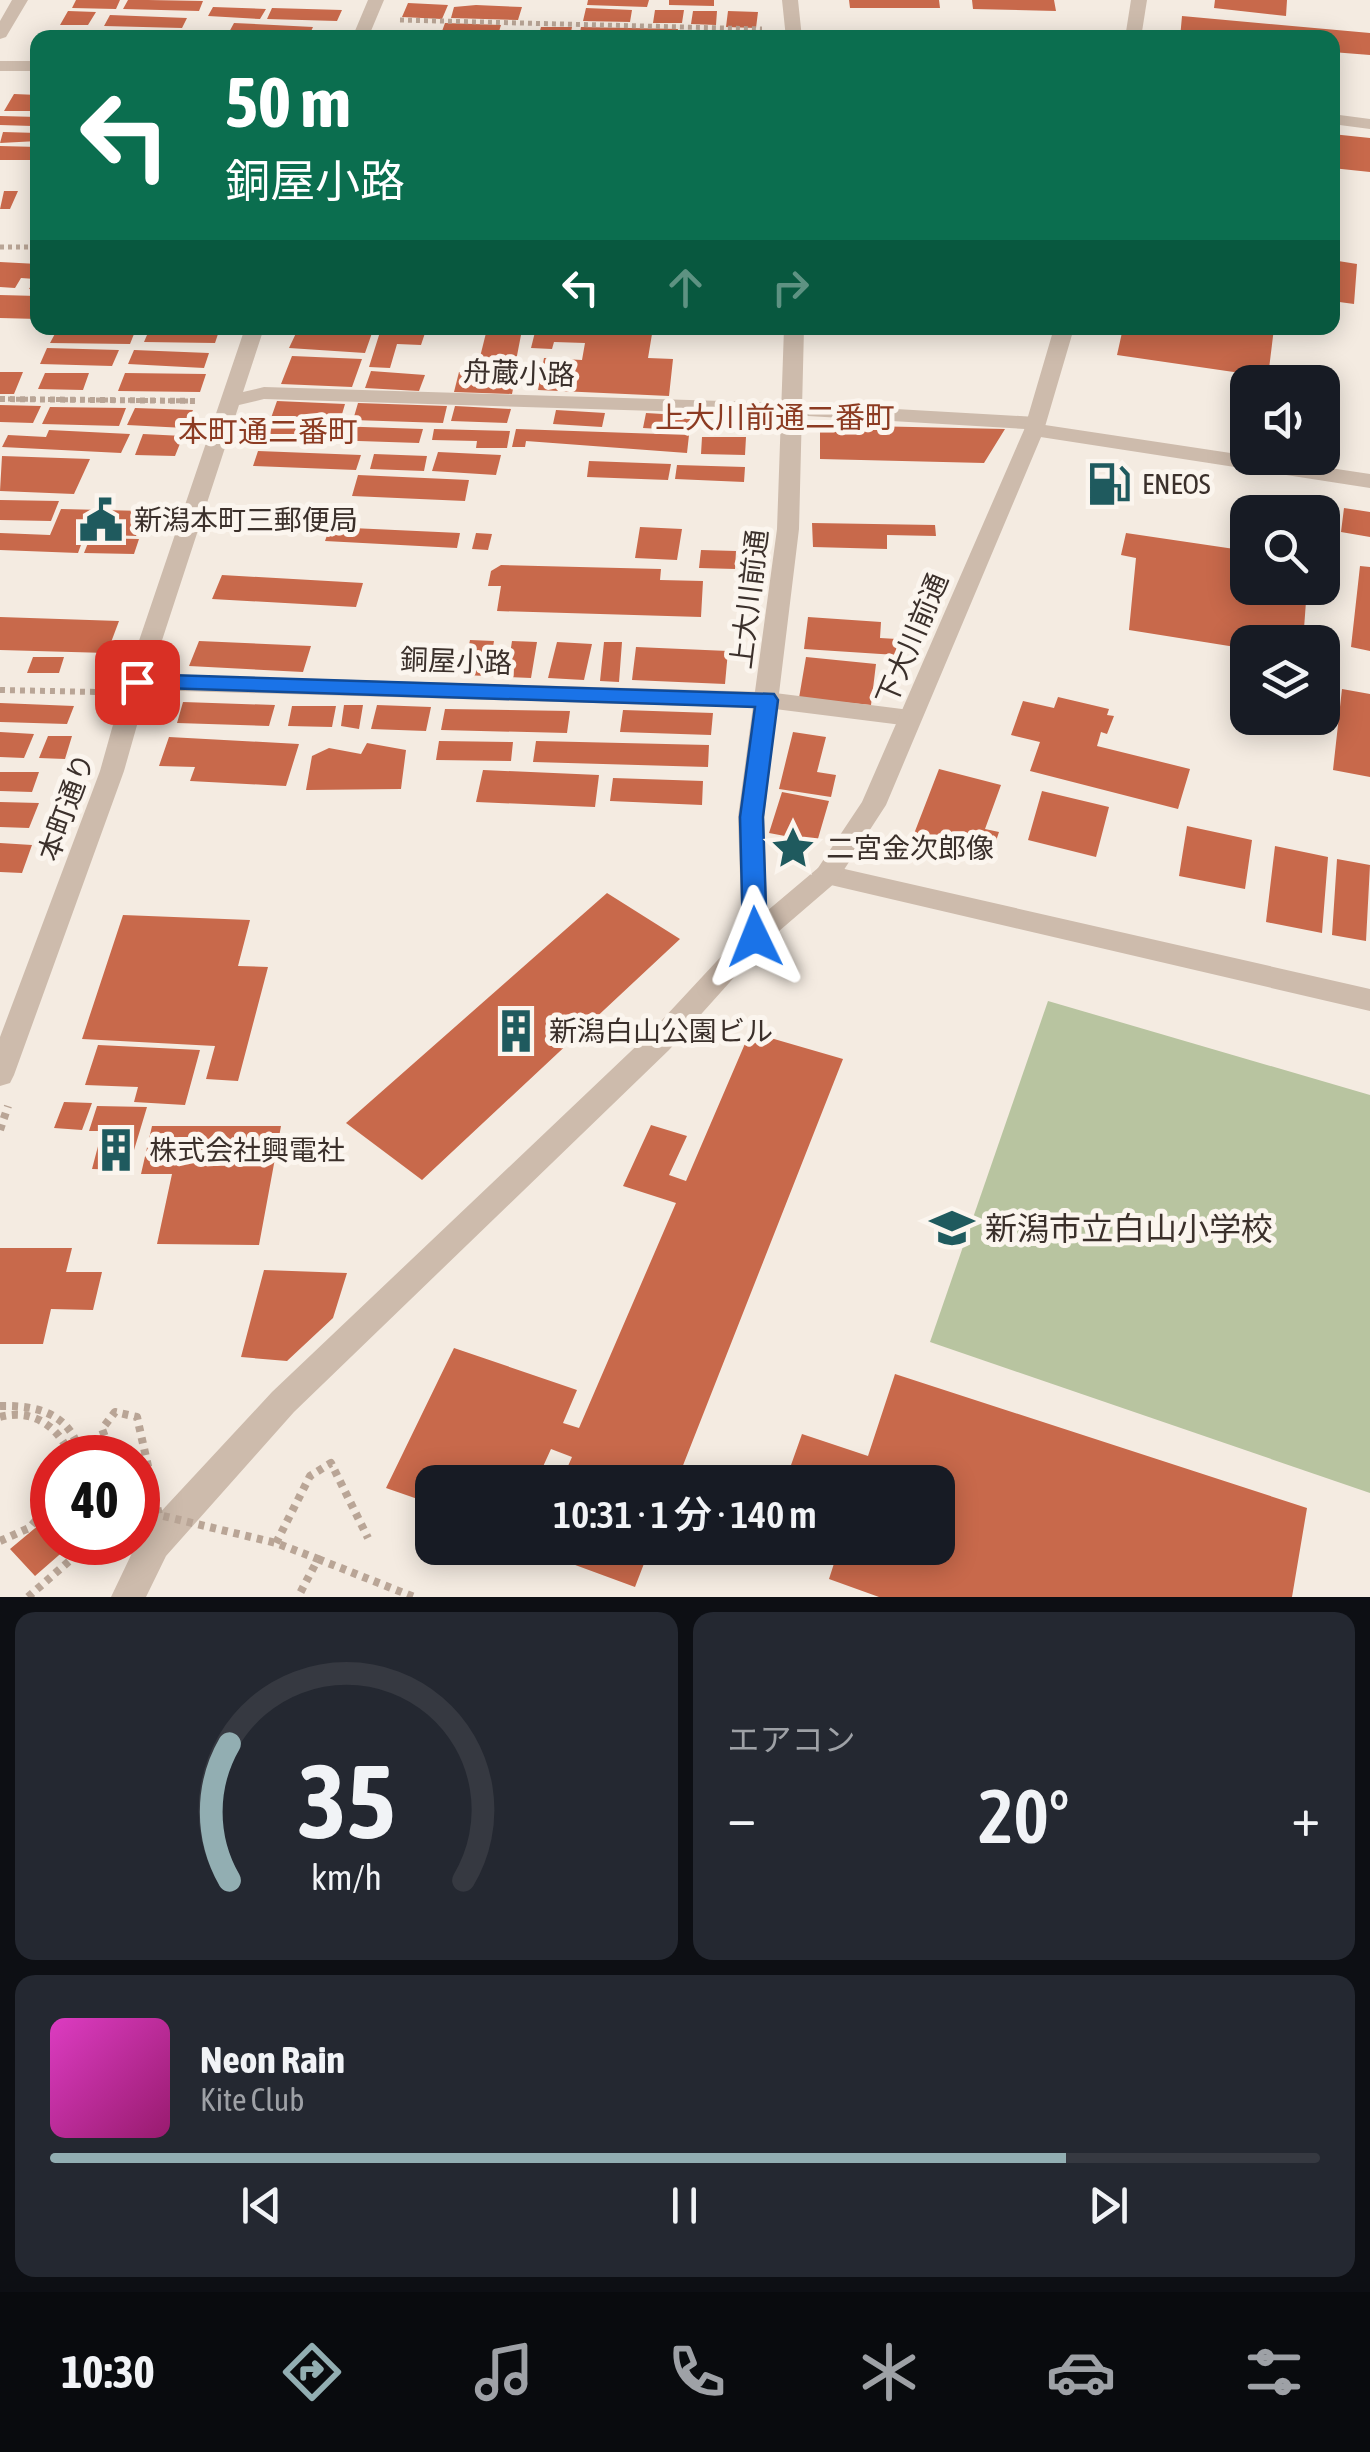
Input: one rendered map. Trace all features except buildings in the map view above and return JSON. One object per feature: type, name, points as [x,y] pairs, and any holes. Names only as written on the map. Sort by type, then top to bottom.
[{"type":"street","points":[[0,34],[20,0]]},
{"type":"street","points":[[364,30],[376,0]]},
{"type":"street","points":[[790,0],[793,30]]},
{"type":"street","points":[[1135,30],[1140,0]]},
{"type":"street","points":[[0,66],[30,66]]},
{"type":"street","points":[[1340,120],[1370,124]]},
{"type":"street","name":"本町通り","points":[[0,1075],[112,771],[137,682],[252,335]]},
{"type":"street","name":"上大川前通","points":[[755,937],[752,817],[788,529],[794,335]]},
{"type":"street","name":"下大川前通","points":[[128,1597],[154,1544],[282,1402],[659,1042],[755,937],[827,874],[873,805],[1035,426],[1062,335]]},
{"type":"street","name":"舟蔵小路","points":[[228,401],[264,393],[792,410],[1035,426],[1370,481]]},
{"type":"street","name":"銅屋小路","points":[[137,682],[767,700],[910,718]]},
{"type":"street","points":[[827,874],[1370,1000]]},
{"type":"path","points":[[369,19],[680,30]]},
{"type":"path","points":[[0,247],[30,248]]},
{"type":"path","points":[[0,399],[228,401]]},
{"type":"path","points":[[0,690],[105,692],[137,682]]},
{"type":"path","points":[[0,1406],[31,1404],[61,1416],[75,1435]]},
{"type":"path","points":[[0,1417],[13,1412],[34,1416],[60,1435]]},
{"type":"path","points":[[104,1435],[102,1429],[116,1412],[137,1417],[141,1435]]},
{"type":"path","points":[[276,1543],[310,1476],[331,1463],[368,1538]]},
{"type":"path","points":[[160,1515],[276,1543],[414,1597]]},
{"type":"path","points":[[0,1541],[30,1528]]},
{"type":"path","points":[[298,1597],[318,1559]]},
{"type":"path","points":[[28,1597],[65,1565]]},
{"type":"green space","points":[[1048,1001],[1370,1095],[1370,1493],[930,1342]]},
{"type":"place","name":"ENEOS","points":[[1109,484]]},
{"type":"place","name":"新潟本町三郵便局","points":[[101,520]]},
{"type":"place","name":"二宮金次郎像","points":[[793,848]]},
{"type":"place","name":"新潟白山公園ビル","points":[[516,1031]]},
{"type":"place","name":"株式会社興電社","points":[[116,1150]]},
{"type":"place","name":"新潟市立白山小学校","points":[[952,1228]]},
{"type":"district","name":"上大川前通二番町","points":[[775,417]]},
{"type":"district","name":"本町通二番町","points":[[268,431]]},
{"type":"route","points":[[137,682],[767,700],[752,817],[755,937]]}]
